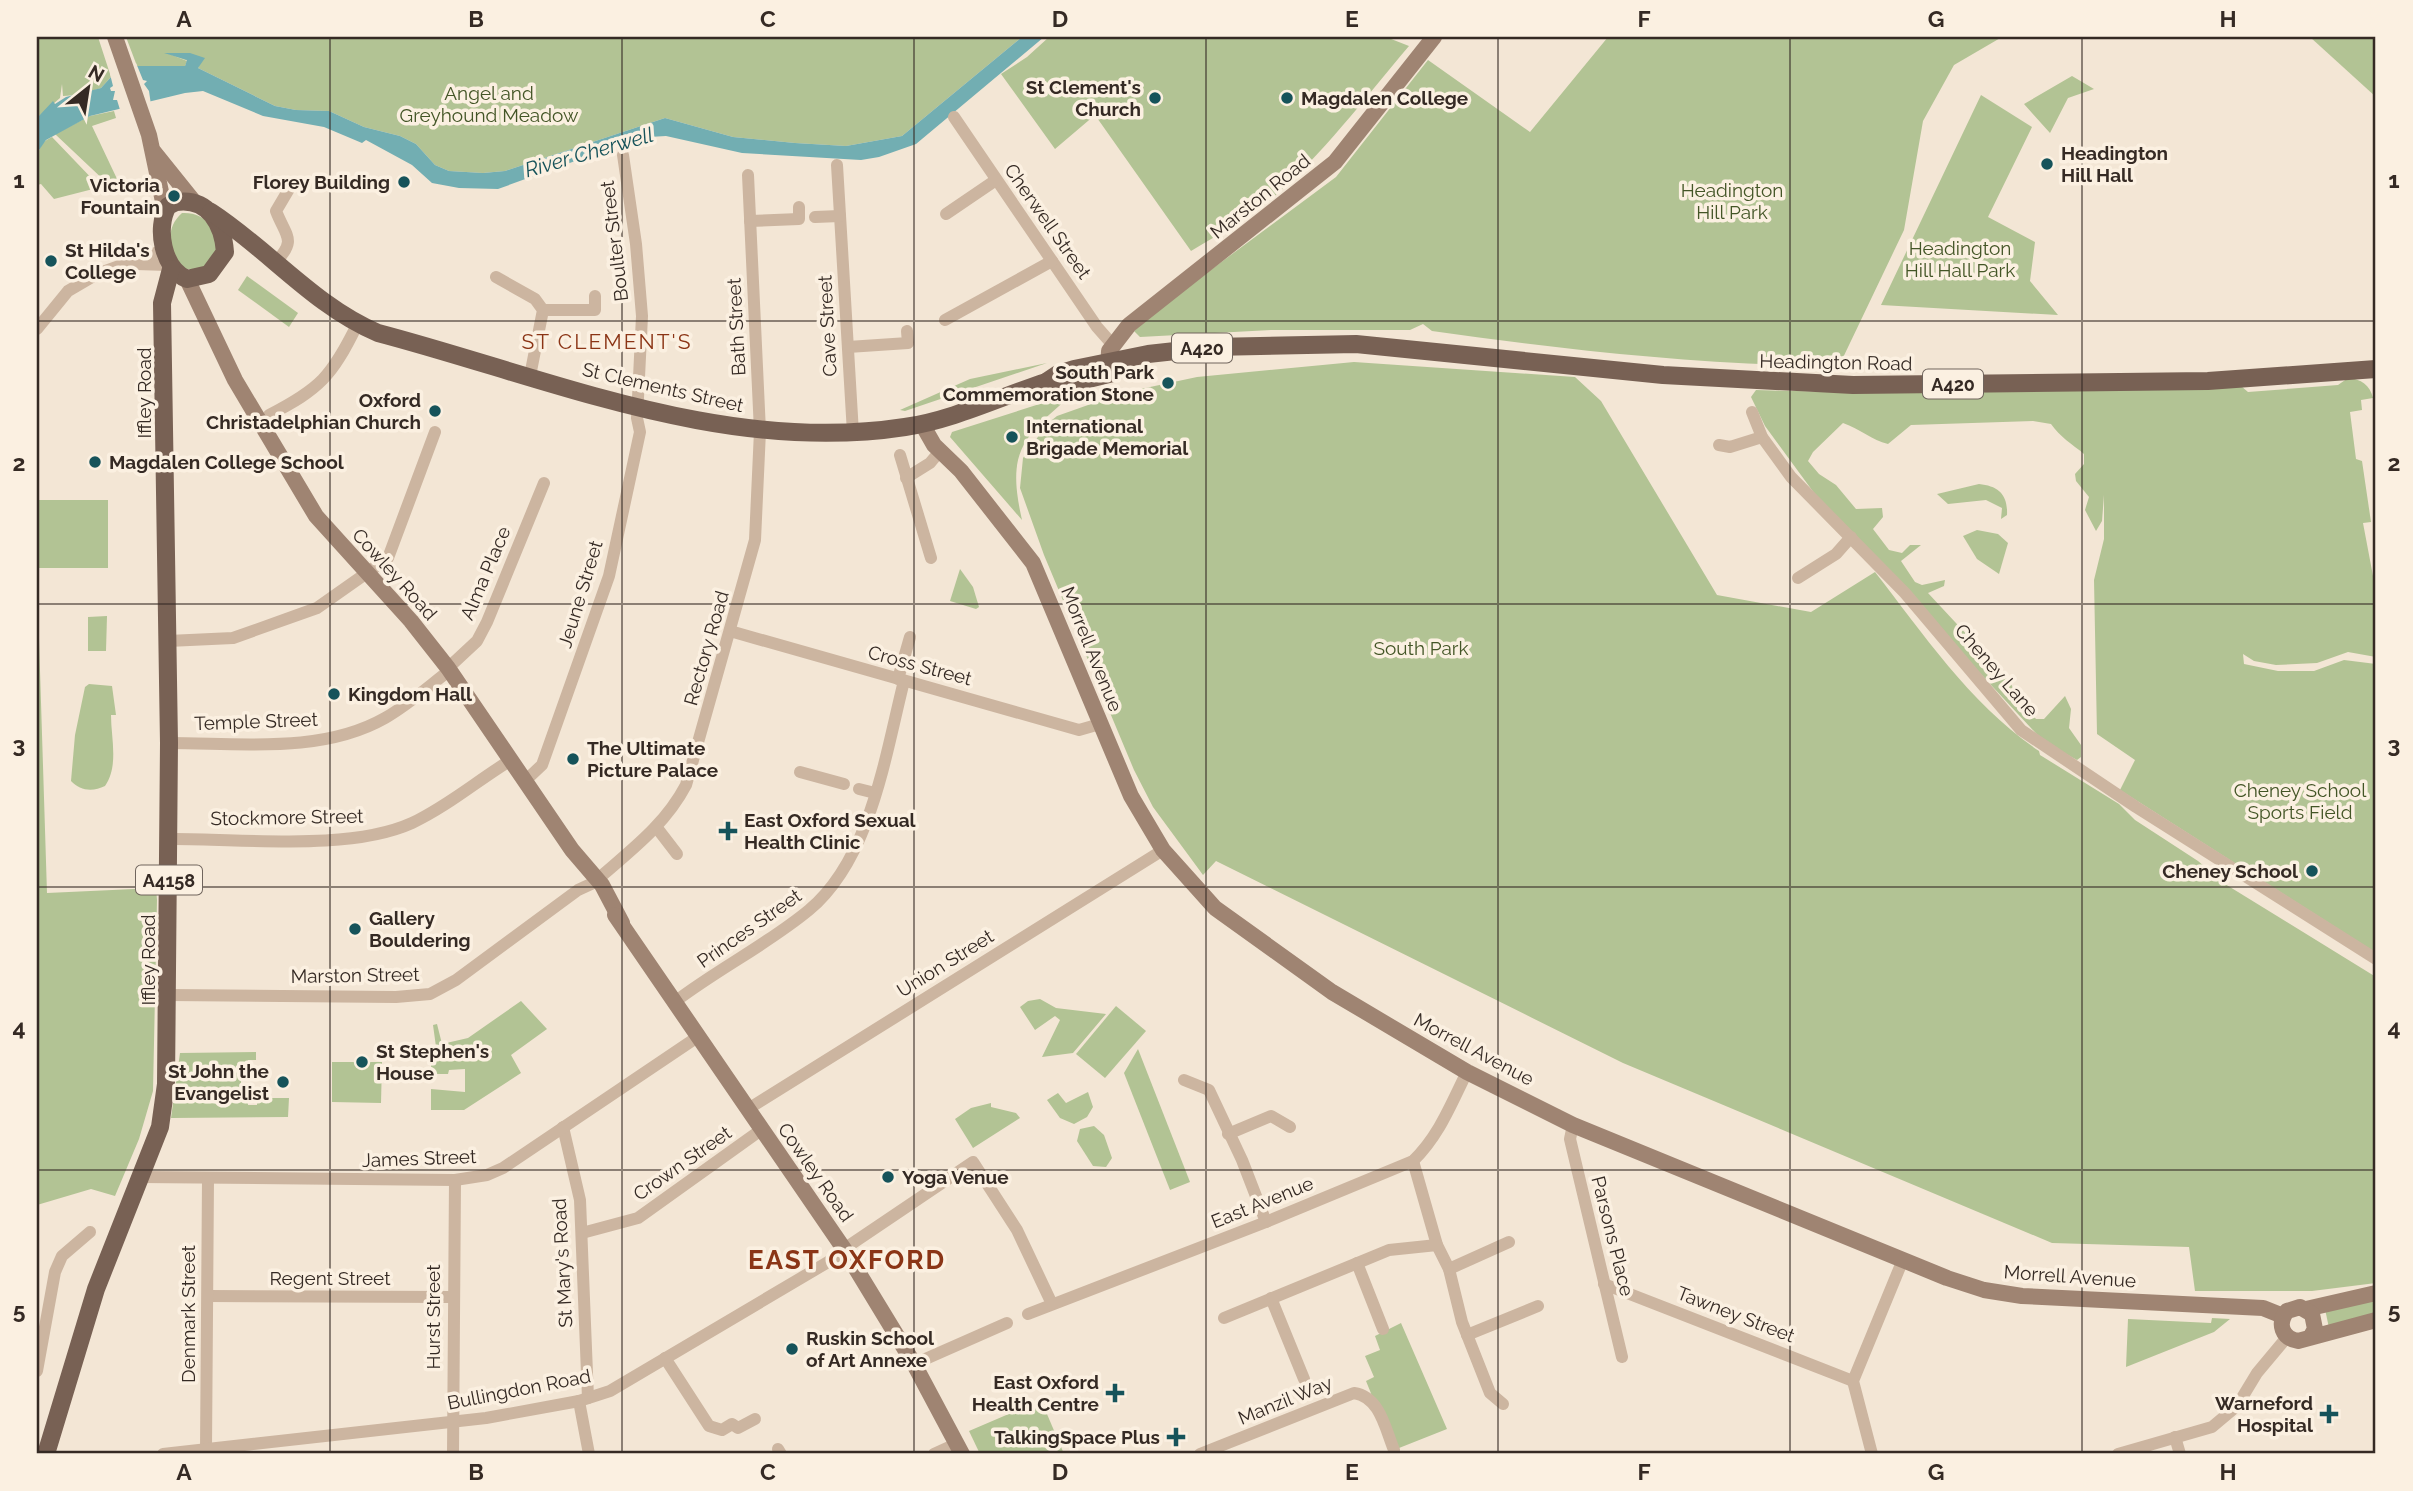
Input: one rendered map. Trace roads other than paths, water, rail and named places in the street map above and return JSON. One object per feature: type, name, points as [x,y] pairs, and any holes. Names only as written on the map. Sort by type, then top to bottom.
[{"type":"main road","points":[[225,253],[221,227],[211,212],[195,203],[176,202],[165,211],[175,268],[209,274],[225,253],[238,245],[260,250]]},
{"type":"main road","name":"St Clements Street","points":[[211,212],[357,325],[638,407],[760,431],[853,433],[922,424]]},
{"type":"main road","name":"Iffley Road","points":[[46,1454],[96,1289],[162,1118],[169,995],[169,743],[163,295],[175,268]]},
{"type":"main road","name":"Headington Road","points":[[1110,360],[1212,347],[1405,347],[1663,375],[1853,385],[2208,381],[2376,373]]},
{"type":"main road","name":"A420","points":[[922,424],[1046,382],[1058,374],[1110,360]]},
{"type":"street","points":[[115,37],[153,150],[165,211]]},
{"type":"street","name":"Marston Road","points":[[1110,360],[1135,319],[1335,162],[1434,37]]},
{"type":"street","name":"Cherwell Street","points":[[954,117],[1052,261],[1110,360]]},
{"type":"street","points":[[153,150],[195,203]]},
{"type":"street","name":"Boulter Street","points":[[623,155],[636,244],[642,316],[638,407]]},
{"type":"street","name":"Cave Street","points":[[837,165],[853,433]]},
{"type":"street","name":"Bath Street","points":[[748,175],[760,431]]},
{"type":"street","points":[[946,214],[996,180]]},
{"type":"street","points":[[276,262],[289,246],[290,240],[276,211],[289,189]]},
{"type":"street","points":[[750,221],[799,219],[799,207]]},
{"type":"street","points":[[815,217],[840,216]]},
{"type":"street","points":[[945,320],[1052,261]]},
{"type":"street","points":[[37,329],[68,291],[97,274],[126,263],[175,268]]},
{"type":"street","name":"Cowley Road","points":[[175,268],[203,309],[235,380],[264,433],[316,516],[449,669],[845,1250],[914,1364],[959,1449]]},
{"type":"street","points":[[203,309],[202,290],[209,274]]},
{"type":"street","points":[[496,277],[535,299],[543,310],[530,376]]},
{"type":"street","points":[[543,310],[595,310],[595,296]]},
{"type":"street","points":[[269,415],[314,390],[333,369],[357,325]]},
{"type":"street","points":[[848,347],[908,342],[906,331]]},
{"type":"street","name":"Jeune Street","points":[[525,781],[542,765],[609,576],[640,432],[638,407]]},
{"type":"street","name":"Cheney Lane","points":[[1752,412],[1762,437],[1791,477],[1905,593],[2021,730],[2136,807],[2376,959]]},
{"type":"street","name":"Morrell Avenue","points":[[922,424],[940,451],[961,471],[1033,563],[1130,796],[1163,850],[1192,885],[1238,927],[1354,1006],[1467,1072],[1573,1125],[1902,1262],[1984,1290],[2022,1296],[2263,1308],[2283,1316]]},
{"type":"street","name":"Rectory Road","points":[[594,882],[657,828],[686,785],[755,540],[760,431]]},
{"type":"street","points":[[168,640],[233,638],[317,608],[367,574],[392,552],[435,432]]},
{"type":"street","points":[[1718,445],[1730,447],[1762,437]]},
{"type":"street","points":[[906,478],[930,463],[940,451]]},
{"type":"street","points":[[900,455],[931,558]]},
{"type":"street","name":"Alma Place","points":[[449,669],[477,640],[487,622],[544,483]]},
{"type":"street","points":[[1798,578],[1836,554],[1851,537]]},
{"type":"street","name":"Cross Street","points":[[730,631],[1079,730],[1100,724]]},
{"type":"street","name":"Princes Street","points":[[676,1001],[820,901],[852,857],[875,793],[910,637]]},
{"type":"street","name":"Temple Street","points":[[169,743],[324,740],[386,718],[449,669]]},
{"type":"street","name":"Stockmore Street","points":[[169,839],[366,837],[410,824],[446,805],[511,760]]},
{"type":"street","points":[[800,772],[844,784]]},
{"type":"street","points":[[859,789],[875,793]]},
{"type":"street","points":[[657,828],[677,854]]},
{"type":"street","name":"Union Street","points":[[748,1109],[1163,850]]},
{"type":"street","name":"Marston Street","points":[[169,995],[396,997],[430,994],[456,980],[578,890],[594,882]]},
{"type":"street","name":"James Street","points":[[140,1177],[455,1180],[487,1175],[503,1168],[699,1036]]},
{"type":"street","name":"East Avenue","points":[[1028,1314],[1266,1222],[1413,1161],[1428,1146],[1452,1106],[1467,1072]]},
{"type":"street","points":[[1184,1080],[1209,1090],[1242,1160],[1266,1222]]},
{"type":"street","points":[[1228,1134],[1271,1115],[1290,1127]]},
{"type":"street","name":"Parsons Place","points":[[1573,1125],[1570,1139],[1622,1357]]},
{"type":"street","name":"St Mary's Road","points":[[563,1127],[580,1200],[583,1400],[590,1454]]},
{"type":"street","name":"Crown Street","points":[[582,1233],[638,1218],[761,1130]]},
{"type":"street","points":[[1413,1161],[1437,1245],[1449,1269],[1467,1335],[1490,1393],[1503,1404]]},
{"type":"street","name":"Bullingdon Road","points":[[163,1454],[452,1422],[583,1400],[610,1391],[811,1273],[973,1162],[1017,1230],[1052,1304]]},
{"type":"street","name":"Denmark Street","points":[[206,1450],[208,1179]]},
{"type":"street","name":"Hurst Street","points":[[453,1454],[452,1297],[455,1180]]},
{"type":"street","points":[[37,1371],[55,1272],[71,1246],[90,1233]]},
{"type":"street","points":[[1449,1269],[1509,1242]]},
{"type":"street","points":[[1224,1318],[1389,1250],[1437,1245]]},
{"type":"street","points":[[1872,1454],[1853,1381],[1902,1262]]},
{"type":"street","points":[[1357,1263],[1383,1329]]},
{"type":"street","name":"Tawney Street","points":[[1605,1284],[1853,1381]]},
{"type":"street","points":[[2376,1293],[2306,1309],[2293,1308],[2283,1316],[2282,1329],[2287,1337],[2298,1342],[2311,1336],[2376,1320]]},
{"type":"street","name":"Regent Street","points":[[208,1297],[452,1297]]},
{"type":"street","points":[[1271,1298],[1304,1379]]},
{"type":"street","points":[[1467,1335],[1538,1306]]},
{"type":"street","points":[[2306,1309],[2315,1321],[2311,1336]]},
{"type":"street","points":[[914,1364],[1007,1323]]},
{"type":"street","points":[[2118,1454],[2212,1427],[2230,1415],[2257,1373],[2287,1337]]},
{"type":"street","points":[[665,1357],[709,1426],[722,1430],[732,1424],[738,1427],[755,1419]]},
{"type":"street","name":"Manzil Way","points":[[1200,1454],[1354,1393],[1366,1395],[1374,1401],[1394,1450]]},
{"type":"street","points":[[2175,1437],[2180,1454]]},
{"type":"street","points":[[934,1454],[959,1449]]},
{"type":"water","name":"River Cherwell","points":[[1022,37],[1044,37],[916,144],[879,157],[861,160],[742,153],[666,136],[649,137],[498,189],[459,188],[432,183],[412,165],[366,140],[362,143],[324,127],[263,116],[203,91],[90,116],[46,140],[37,153],[37,118],[53,101],[55,104],[66,97],[101,88],[111,77],[137,66],[185,66],[187,60],[164,53],[190,53],[205,58],[198,68],[275,106],[329,111],[364,127],[400,136],[416,144],[435,165],[449,171],[505,171],[665,118],[733,137],[846,146],[902,136]]},
{"type":"place","name":"St Clement's Church","points":[[1155,98]]},
{"type":"place","name":"Magdalen College","points":[[1287,98]]},
{"type":"place","name":"Headington Hill Hall","points":[[2047,164]]},
{"type":"place","name":"Florey Building","points":[[404,182]]},
{"type":"place","name":"Victoria Fountain","points":[[174,196]]},
{"type":"place","name":"St Hilda's College","points":[[51,261]]},
{"type":"place","name":"South Park Commemoration Stone","points":[[1168,383]]},
{"type":"place","name":"Oxford Christadelphian Church","points":[[435,411]]},
{"type":"place","name":"International Brigade Memorial","points":[[1012,437]]},
{"type":"place","name":"Magdalen College School","points":[[95,462]]},
{"type":"place","name":"Kingdom Hall","points":[[334,694]]},
{"type":"place","name":"The Ultimate Picture Palace","points":[[573,759]]},
{"type":"place","name":"East Oxford Sexual Health Clinic","points":[[728,831]]},
{"type":"place","name":"Cheney School","points":[[2312,871]]},
{"type":"place","name":"Gallery Bouldering","points":[[355,929]]},
{"type":"place","name":"St Stephen's House","points":[[362,1062]]},
{"type":"place","name":"St John the Evangelist","points":[[283,1082]]},
{"type":"place","name":"Yoga Venue","points":[[888,1177]]},
{"type":"place","name":"Ruskin School of Art Annexe","points":[[792,1349]]},
{"type":"place","name":"East Oxford Health Centre","points":[[1115,1393]]},
{"type":"place","name":"Warneford Hospital","points":[[2329,1414]]},
{"type":"place","name":"TalkingSpace Plus","points":[[1176,1437]]},
{"type":"district","name":"ST CLEMENT'S","points":[[607,341]]},
{"type":"district","name":"EAST OXFORD","points":[[847,1260]]},
{"type":"park label","name":"Angel and Greyhound Meadow","points":[[489,104]]},
{"type":"park label","name":"Headington Hill Park","points":[[1732,201]]},
{"type":"park label","name":"Headington Hill Hall Park","points":[[1960,259]]},
{"type":"park label","name":"South Park","points":[[1421,648]]},
{"type":"park label","name":"Cheney School Sports Field","points":[[2300,801]]}]
